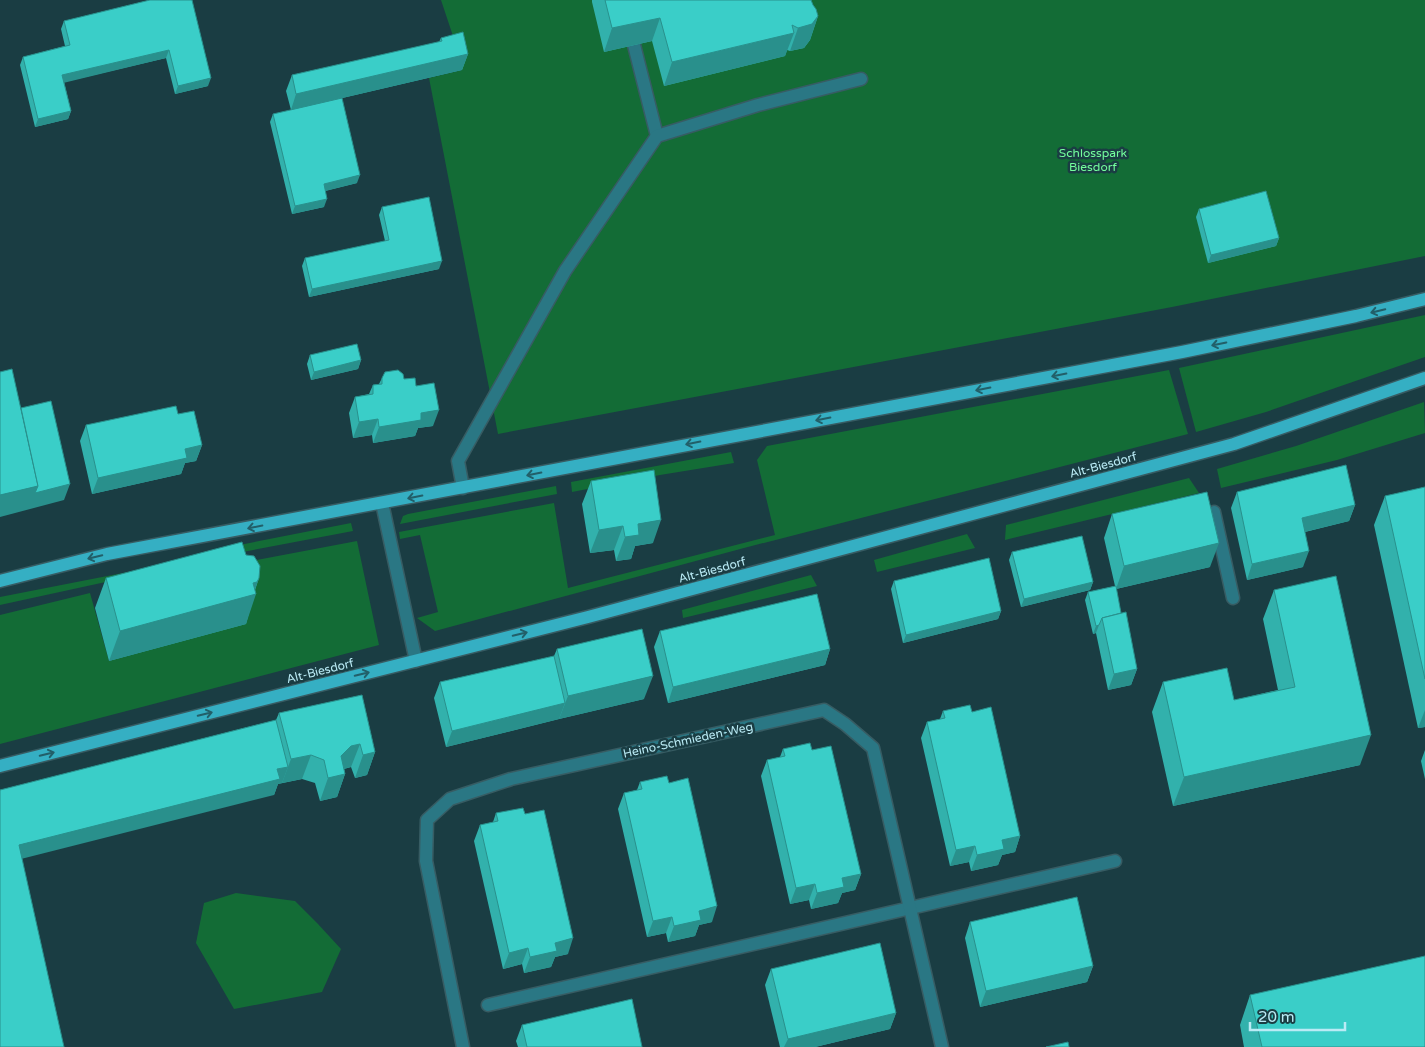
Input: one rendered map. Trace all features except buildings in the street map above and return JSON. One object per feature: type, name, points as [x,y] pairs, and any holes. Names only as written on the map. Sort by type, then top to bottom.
[{"type":"main road","points":[[0,581],[107,554],[1182,352],[1356,316],[1425,299]]},
{"type":"main road","name":"Alt-Biesdorf","points":[[0,766],[416,661],[833,552],[1234,444],[1425,378]]},
{"type":"street","points":[[634,45],[657,136]]},
{"type":"street","points":[[463,488],[458,461],[565,271],[657,136],[758,105],[861,79]]},
{"type":"street","points":[[382,503],[416,661]]},
{"type":"street","points":[[1214,512],[1233,598]]},
{"type":"street","name":"Heino-Schmieden-Weg","points":[[464,1047],[426,861],[426,820],[450,799],[511,779],[824,710],[845,724],[873,748],[942,1047]]},
{"type":"street","points":[[488,1004],[1115,861]]},
{"type":"green space","name":"Schlosspark Biesdorf","points":[[441,0],[1425,0],[1425,256],[1172,307],[498,434],[429,78],[462,70],[457,48]]},
{"type":"green space","points":[[1425,315],[1425,357],[1266,412],[1196,432],[1179,368]]},
{"type":"green space","points":[[1169,370],[1188,434],[744,548],[435,631],[417,618],[438,612],[420,535],[400,539],[399,532],[554,503],[568,588],[775,535],[757,460],[767,446]]},
{"type":"green space","points":[[1424,402],[1425,433],[1337,460],[1221,488],[1217,469],[1296,446]]},
{"type":"green space","points":[[731,452],[734,463],[572,492],[571,482]]},
{"type":"green space","points":[[1189,478],[1199,493],[1005,540],[1006,525]]},
{"type":"green space","points":[[556,486],[557,494],[400,524],[403,516],[408,514]]},
{"type":"green space","points":[[351,523],[353,531],[216,557],[214,550]]},
{"type":"green space","points":[[967,534],[975,548],[877,572],[874,560]]},
{"type":"green space","points":[[357,541],[379,645],[0,744],[0,615],[90,593],[109,661],[245,624],[230,565]]},
{"type":"green space","points":[[138,570],[124,578],[0,605],[0,597]]},
{"type":"green space","points":[[811,575],[817,586],[683,618],[682,610]]},
{"type":"green space","points":[[236,893],[295,901],[341,949],[322,992],[234,1009],[196,943],[204,903]]}]
